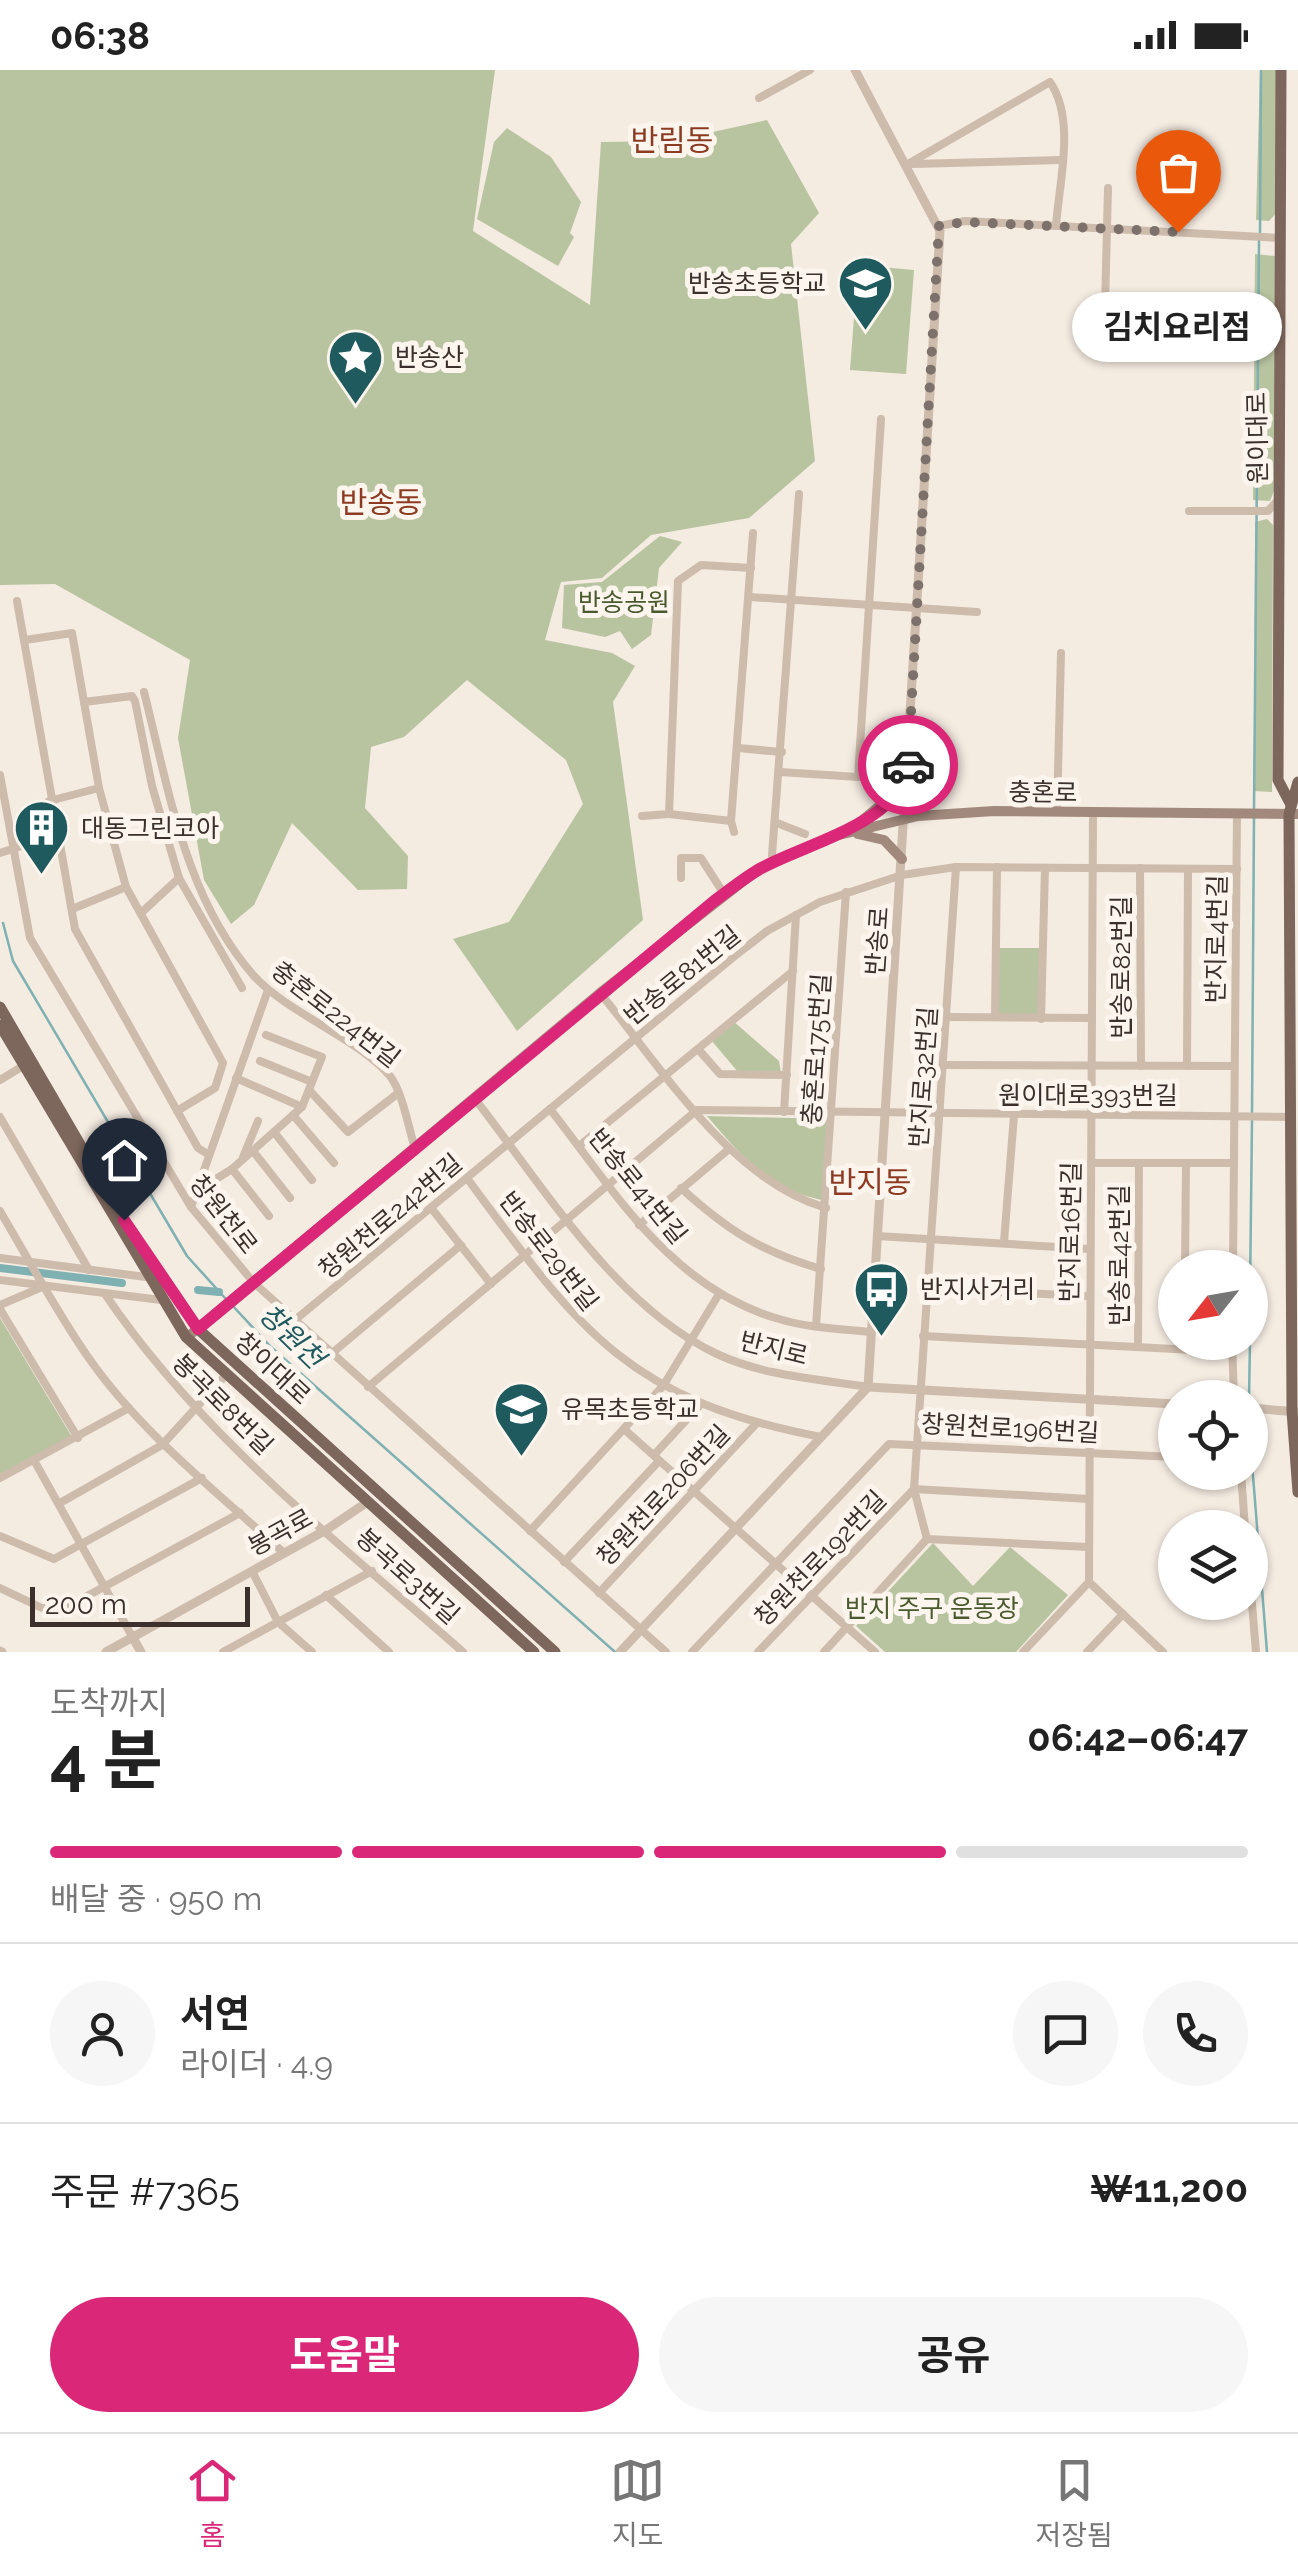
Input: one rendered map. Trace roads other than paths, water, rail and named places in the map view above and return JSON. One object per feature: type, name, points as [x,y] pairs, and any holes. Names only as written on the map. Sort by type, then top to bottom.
[{"type":"main road","name":"원이대로","points":[[1281,70],[1278,780],[1292,810]]},
{"type":"main road","name":"충혼로","points":[[847,833],[894,794],[908,772]]},
{"type":"main road","name":"원이대로","points":[[1298,782],[1292,810],[1291,1117],[1298,1492]]},
{"type":"main road","name":"충혼로","points":[[203,1325],[600,994],[760,868],[847,833],[905,818],[1292,810]]},
{"type":"main road","points":[[847,833],[876,836],[902,859]]},
{"type":"main road","name":"창이대로","points":[[0,1006],[124,1220],[203,1325],[372,1499],[534,1652]]},
{"type":"main road","name":"창이대로","points":[[0,1025],[146,1276],[186,1337],[225,1376],[555,1652]]},
{"type":"main road","points":[[186,1337],[203,1325]]},
{"type":"street","points":[[760,98],[810,70]]},
{"type":"street","name":"반송로","points":[[855,70],[939,226],[868,1388]]},
{"type":"street","points":[[908,164],[1050,82],[1060,98],[1063,117],[1056,226]]},
{"type":"street","points":[[908,164],[1060,160]]},
{"type":"street","points":[[1104,345],[1108,188]]},
{"type":"street","points":[[939,226],[964,222],[1281,238]]},
{"type":"street","points":[[780,772],[858,777],[881,419]]},
{"type":"street","points":[[772,854],[799,494]]},
{"type":"street","points":[[1268,512],[1280,496]]},
{"type":"street","points":[[1188,511],[1268,512]]},
{"type":"street","points":[[1268,512],[1282,540]]},
{"type":"street","points":[[734,832],[730,821],[753,534]]},
{"type":"street","points":[[670,814],[678,581],[701,565],[751,568]]},
{"type":"street","points":[[748,597],[977,612]]},
{"type":"street","points":[[17,601],[55,835],[75,929],[198,1148],[209,1155]]},
{"type":"street","points":[[25,640],[72,633],[98,788],[126,887],[223,1062],[215,1088],[177,1111]]},
{"type":"street","points":[[1057,812],[1061,653]]},
{"type":"street","name":"충혼로224번길","points":[[144,692],[192,875],[250,972],[268,990],[296,1006],[390,1076],[415,1148]]},
{"type":"street","points":[[84,702],[132,696],[135,701],[152,786],[179,878],[242,988]]},
{"type":"street","points":[[738,748],[782,752]]},
{"type":"street","name":"창원천로","points":[[0,775],[8,851],[30,938],[191,1208],[252,1286],[599,1592],[638,1633],[666,1652]]},
{"type":"street","points":[[49,801],[98,788]]},
{"type":"street","name":"반지로16번길","points":[[1089,1582],[1093,813]]},
{"type":"street","name":"반지로4번길","points":[[1233,1250],[1239,813]]},
{"type":"street","points":[[642,816],[670,814],[730,821]]},
{"type":"street","points":[[777,823],[805,834]]},
{"type":"street","points":[[8,851],[55,835]]},
{"type":"street","points":[[681,878],[681,858],[701,858],[724,894]]},
{"type":"street","points":[[995,1017],[997,867]]},
{"type":"street","name":"반송로82번길","points":[[902,874],[997,867],[1237,869]]},
{"type":"street","name":"반지로32번길","points":[[914,1489],[956,868]]},
{"type":"street","points":[[1042,1018],[1044,868]]},
{"type":"street","name":"반송로82번길","points":[[1140,868],[1141,1066]]},
{"type":"street","points":[[1187,1066],[1188,869]]},
{"type":"street","name":"반송로81번길","points":[[510,1143],[736,955],[796,914],[902,874]]},
{"type":"street","points":[[141,913],[179,878]]},
{"type":"street","points":[[72,908],[126,887]]},
{"type":"street","name":"충혼로175번길","points":[[816,1326],[846,892]]},
{"type":"street","points":[[784,1112],[796,914]]},
{"type":"street","points":[[579,1146],[793,971]]},
{"type":"street","points":[[191,1208],[268,990]]},
{"type":"street","points":[[600,994],[729,1148],[765,1182],[826,1208]]},
{"type":"street","points":[[946,1017],[1092,1018]]},
{"type":"street","points":[[196,1192],[232,1169],[302,1107],[322,1057],[266,1035]]},
{"type":"street","points":[[698,1049],[720,1074],[787,1074]]},
{"type":"street","points":[[260,1061],[310,1086],[348,1132],[397,1094]]},
{"type":"street","points":[[944,1065],[1234,1066]]},
{"type":"street","points":[[0,1080],[23,1066]]},
{"type":"street","points":[[236,1078],[302,1107]]},
{"type":"street","name":"반지로","points":[[476,1099],[631,1297],[692,1340],[765,1371],[868,1388],[1158,1403]]},
{"type":"street","name":"반송로41번길","points":[[550,1109],[664,1254],[720,1294],[778,1319],[871,1332]]},
{"type":"street","points":[[368,1387],[697,1110]]},
{"type":"street","name":"원이대로393번길","points":[[697,1110],[1291,1117]]},
{"type":"street","points":[[293,1115],[334,1163]]},
{"type":"street","points":[[1004,1242],[1014,1115]]},
{"type":"street","points":[[0,1117],[89,1270]]},
{"type":"street","points":[[241,1161],[258,1121]]},
{"type":"street","points":[[274,1132],[312,1180]]},
{"type":"street","name":"창원천로242번길","points":[[295,1320],[510,1143]]},
{"type":"street","points":[[638,1224],[729,1148]]},
{"type":"street","points":[[252,1151],[290,1198]]},
{"type":"street","points":[[1091,1163],[1234,1162]]},
{"type":"street","points":[[1185,1250],[1186,1163]]},
{"type":"street","name":"반송로42번길","points":[[1138,1347],[1139,1164]]},
{"type":"street","points":[[232,1169],[270,1216]]},
{"type":"street","name":"반송로29번길","points":[[467,1178],[562,1306],[603,1346],[662,1386],[700,1405],[755,1425],[821,1438]]},
{"type":"street","points":[[210,1183],[250,1234]]},
{"type":"street","points":[[681,1188],[720,1224],[768,1253],[820,1269]]},
{"type":"street","points":[[432,1209],[491,1284]]},
{"type":"street","points":[[0,1211],[87,1356],[129,1408],[162,1445],[284,1553]]},
{"type":"street","points":[[877,1236],[1090,1249]]},
{"type":"street","points":[[332,1354],[461,1245]]},
{"type":"street","points":[[0,1258],[146,1276]]},
{"type":"street","points":[[0,1280],[43,1282],[162,1300]]},
{"type":"street","points":[[43,1282],[0,1307],[78,1438]]},
{"type":"street","points":[[926,1288],[1089,1296]]},
{"type":"street","name":"봉곡로8번길","points":[[106,1294],[141,1347],[194,1410],[326,1530]]},
{"type":"street","points":[[530,1530],[626,1430],[662,1386],[720,1294]]},
{"type":"street","name":"반송로42번길","points":[[923,1336],[1158,1347]]},
{"type":"street","points":[[60,1503],[162,1445],[225,1376]]},
{"type":"street","points":[[620,1652],[868,1388]]},
{"type":"street","points":[[564,1562],[700,1405]]},
{"type":"street","points":[[0,1478],[129,1408]]},
{"type":"street","points":[[1268,1409],[1295,1412]]},
{"type":"street","name":"창원천로206번길","points":[[599,1592],[755,1425]]},
{"type":"street","points":[[626,1430],[875,1652]]},
{"type":"street","name":"창원천로196번길","points":[[692,1652],[889,1444],[918,1442],[1158,1456]]},
{"type":"street","points":[[35,1462],[141,1652]]},
{"type":"street","points":[[0,1536],[54,1560],[202,1478]]},
{"type":"street","points":[[914,1489],[928,1538]]},
{"type":"street","name":"창원천로192번길","points":[[758,1652],[914,1489],[1089,1499]]},
{"type":"street","name":"봉곡로","points":[[106,1652],[326,1530],[372,1499]]},
{"type":"street","points":[[0,1588],[42,1608],[66,1608],[106,1590],[240,1514]]},
{"type":"street","name":"봉곡로3번길","points":[[326,1530],[461,1651]]},
{"type":"street","points":[[928,1538],[1088,1548]]},
{"type":"street","points":[[824,1652],[928,1538]]},
{"type":"street","points":[[252,1571],[278,1622],[312,1652]]},
{"type":"street","points":[[223,1652],[372,1571]]},
{"type":"street","points":[[1023,1652],[1089,1582],[1158,1650]]},
{"type":"street","points":[[326,1596],[389,1652]]},
{"type":"street","points":[[1087,1652],[1123,1614]]},
{"type":"street","points":[[1253,1620],[1256,1652]]},
{"type":"waterway","points":[[1260,233],[1261,70]]},
{"type":"waterway","points":[[1254,808],[1259,241]]},
{"type":"waterway","points":[[1252,1113],[1254,816]]},
{"type":"waterway","name":"창원천","points":[[3,923],[13,961],[187,1256],[225,1298]]},
{"type":"waterway","points":[[1250,1250],[1252,1121]]},
{"type":"waterway","points":[[0,1268],[122,1283]]},
{"type":"waterway","points":[[198,1290],[219,1292]]},
{"type":"waterway","name":"창원천","points":[[231,1304],[271,1347],[615,1652]]},
{"type":"waterway","points":[[1249,1380],[1250,1360]]},
{"type":"waterway","points":[[1254,1490],[1267,1652]]},
{"type":"place","name":"김치요리점","points":[[1178,232]]},
{"type":"place","name":"반송초등학교","points":[[865,332]]},
{"type":"place","name":"반송산","points":[[356,406]]},
{"type":"place","name":"대동그린코아","points":[[42,877]]},
{"type":"place","name":"반지사거리","points":[[881,1338]]},
{"type":"place","name":"유목초등학교","points":[[522,1458]]},
{"type":"district","name":"반림동","points":[[672,141]]},
{"type":"district","name":"반송동","points":[[381,503]]},
{"type":"district","name":"반지동","points":[[870,1183]]},
{"type":"park label","name":"반송공원","points":[[624,602]]},
{"type":"park label","name":"반지 주구 운동장","points":[[932,1608]]}]
